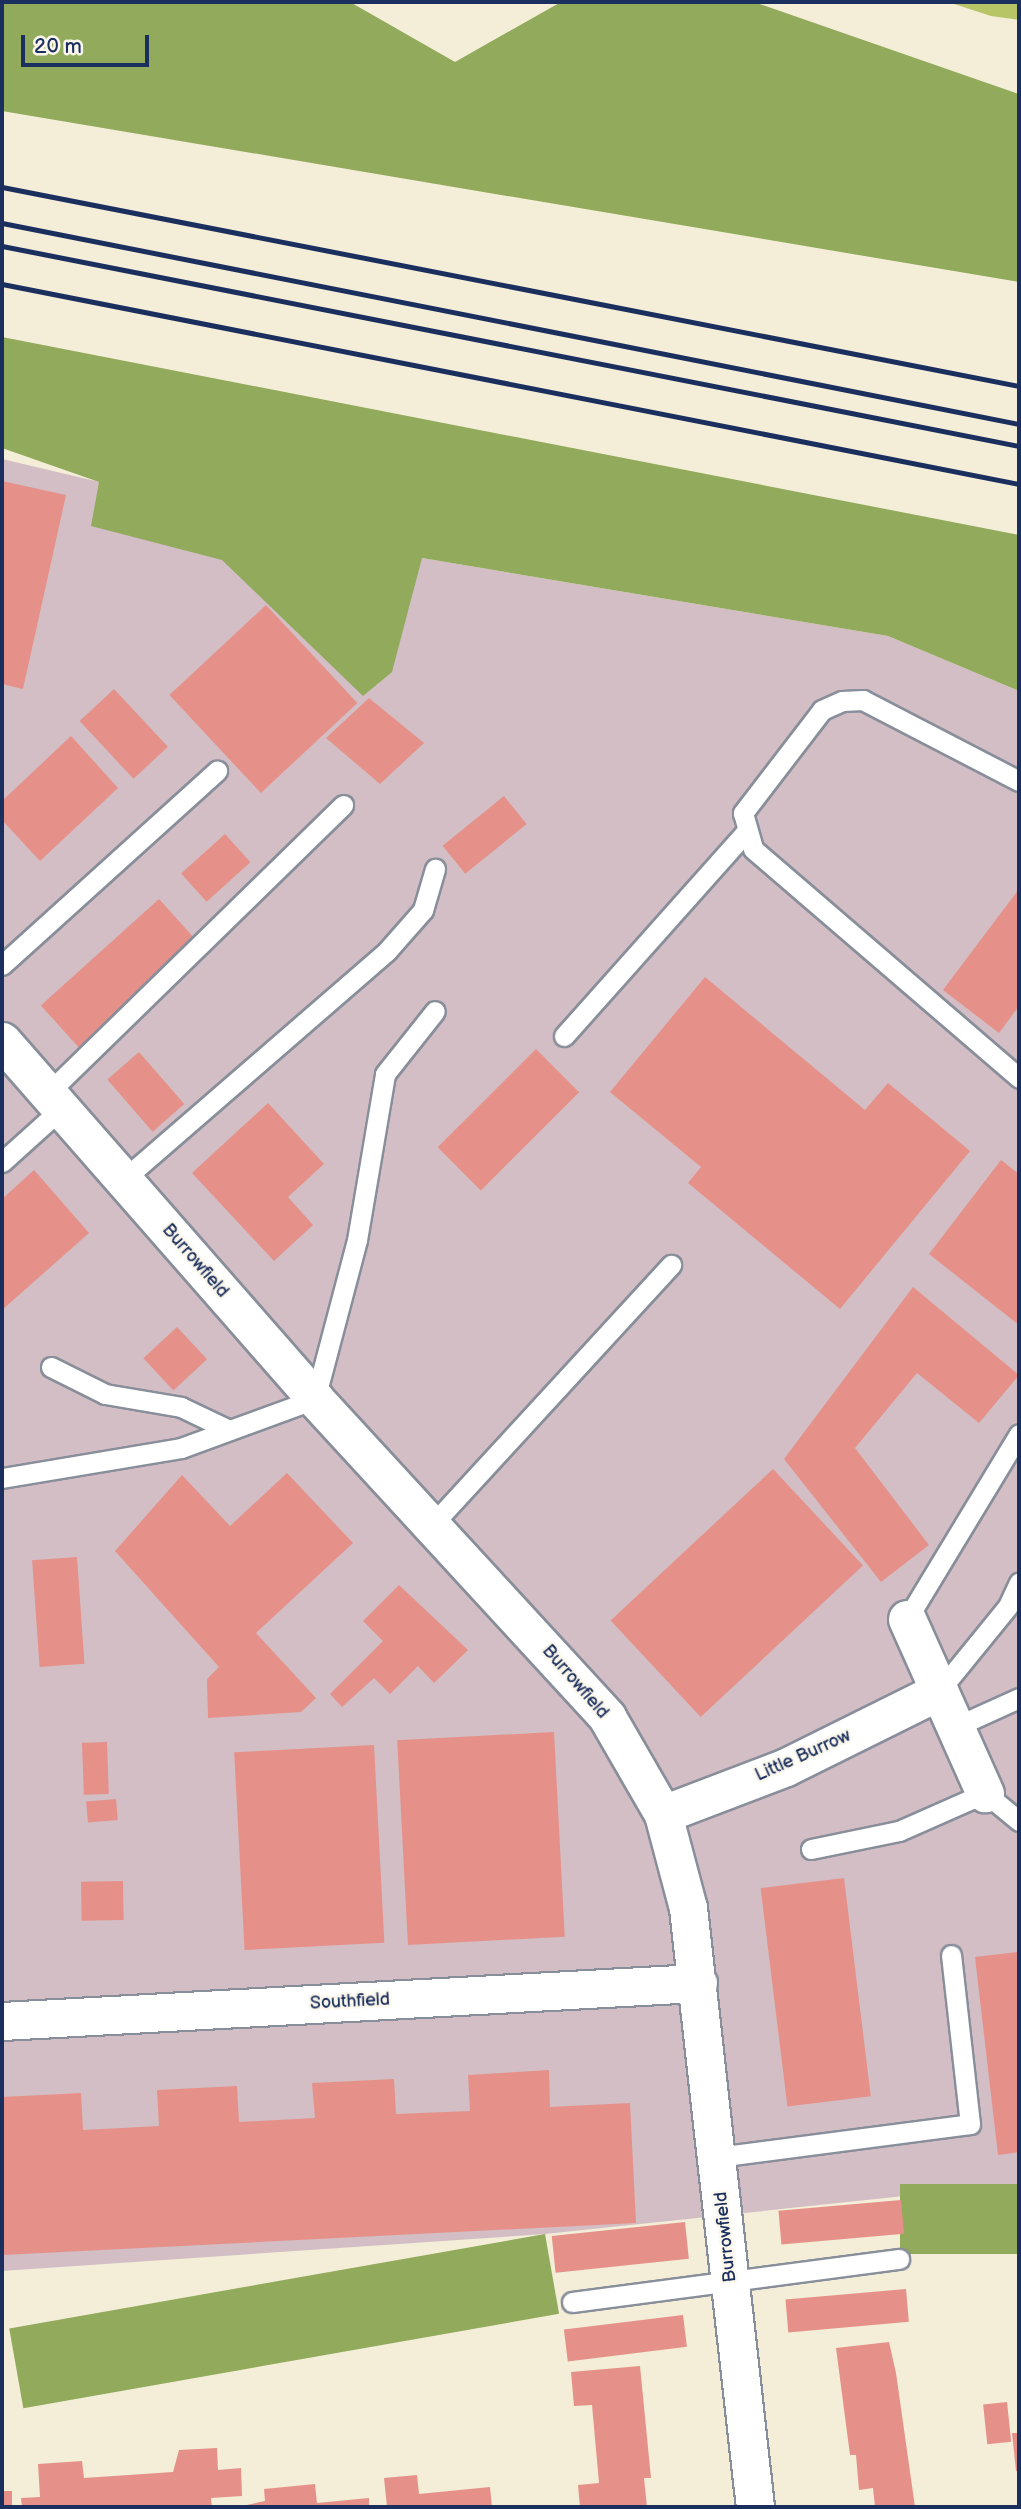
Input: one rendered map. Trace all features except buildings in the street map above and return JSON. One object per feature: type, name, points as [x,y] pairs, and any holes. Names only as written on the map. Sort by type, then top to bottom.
[{"type":"street","name":"Burrowfield","points":[[2,1041],[315,1399],[607,1717],[663,1814],[678,1859],[698,1983],[755,2507]]},
{"type":"street","points":[[907,1619],[985,1793]]},
{"type":"street","name":"Little Burrow","points":[[663,1814],[786,1767],[939,1691]]},
{"type":"street","name":"Southfield","points":[[2,2021],[698,1983]]},
{"type":"lane","points":[[1019,781],[863,700],[842,701],[822,710],[743,813],[745,833],[753,849],[1019,1077]]},
{"type":"lane","points":[[2,965],[217,771]]},
{"type":"lane","points":[[2,1163],[56,1100],[343,805]]},
{"type":"lane","points":[[564,1036],[745,833]]},
{"type":"lane","points":[[124,1179],[387,951],[422,909],[435,869]]},
{"type":"lane","points":[[2,1478],[181,1448],[315,1399],[357,1240],[385,1074],[435,1011]]},
{"type":"lane","points":[[431,1526],[671,1265]]},
{"type":"lane","points":[[51,1367],[105,1394],[181,1407],[229,1430]]},
{"type":"lane","points":[[907,1619],[1019,1434]]},
{"type":"lane","points":[[939,1691],[1009,1606],[1019,1582]]},
{"type":"lane","points":[[955,1727],[1019,1698]]},
{"type":"lane","points":[[811,1849],[899,1831],[985,1793],[1019,1821]]},
{"type":"lane","points":[[717,2157],[970,2124],[951,1955]]},
{"type":"lane","points":[[572,2302],[900,2259]]},
{"type":"shaded area","points":[[2,459],[422,558],[888,636],[1019,691],[1019,2184],[545,2234],[2,2271]]},
{"type":"green space","points":[[2,2],[350,2],[455,62],[561,2],[754,2],[1019,94],[1019,282],[2,111]]},
{"type":"green space","points":[[948,2],[1019,2],[1019,20],[991,16]]},
{"type":"green space","points":[[2,337],[1019,535],[1019,691],[888,636],[422,558],[392,672],[363,696],[222,560],[91,526],[99,482],[2,448]]},
{"type":"green space","points":[[900,2184],[1019,2184],[1019,2254],[900,2254]]},
{"type":"green space","points":[[545,2234],[559,2314],[23,2408],[9,2328]]},
{"type":"railway","points":[[2,187],[1019,386]]},
{"type":"railway","points":[[2,223],[1019,424]]},
{"type":"railway","points":[[2,246],[1019,446]]},
{"type":"railway","points":[[2,284],[1019,484]]}]
